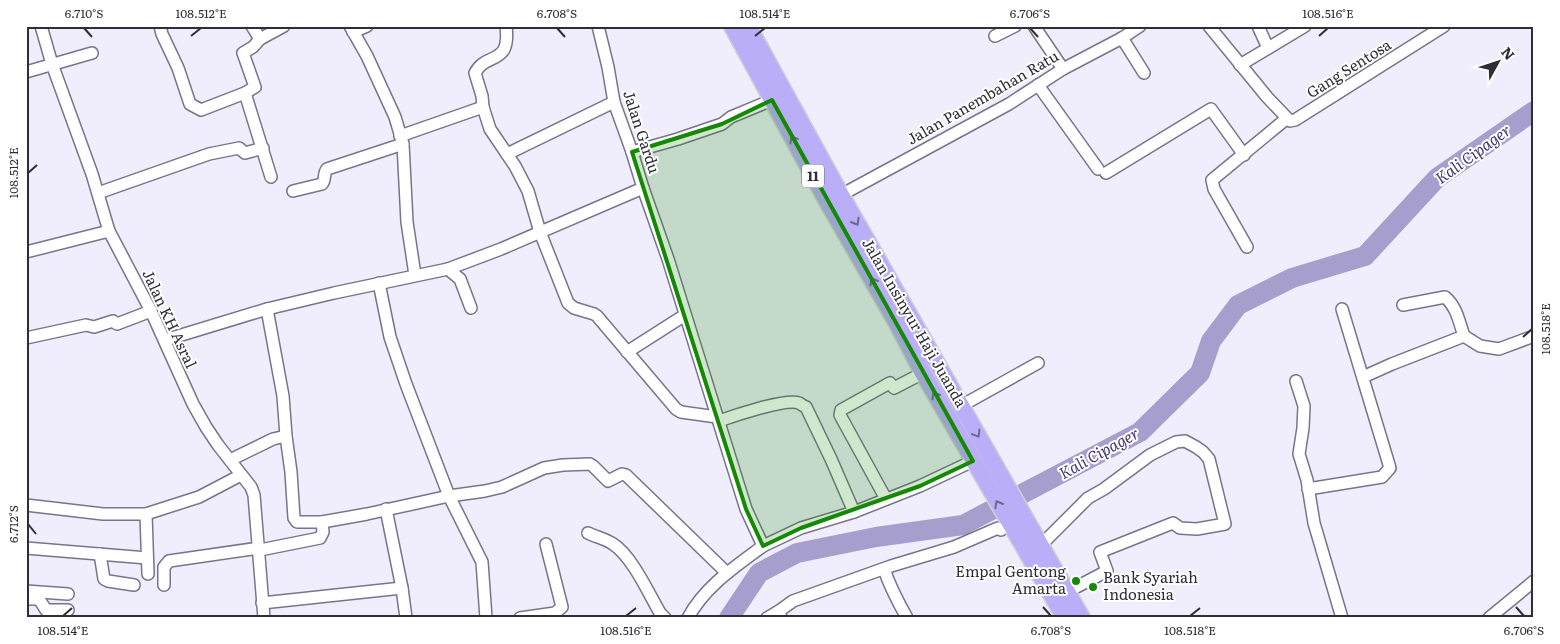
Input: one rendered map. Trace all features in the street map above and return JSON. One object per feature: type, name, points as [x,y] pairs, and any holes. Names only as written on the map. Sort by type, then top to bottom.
[{"type":"highway","name":"Jalan Insinyur Haji Juanda","points":[[732,26],[766,75],[841,195],[903,320],[923,373],[986,482],[1008,531],[1065,618]]},
{"type":"highway","name":"Jalan Insinyur Haji Juanda","points":[[748,26],[766,75],[772,100],[827,201],[961,406],[1082,618]]},
{"type":"street","points":[[160,26],[178,68],[190,104],[201,110],[245,93],[255,87],[243,53],[253,47],[260,39],[284,26]]},
{"type":"street","points":[[252,26],[260,39]]},
{"type":"street","points":[[367,26],[352,29],[367,56],[395,117],[402,140],[407,222],[415,275]]},
{"type":"street","points":[[506,26],[506,45],[502,54],[477,68],[475,73],[490,129],[528,191],[554,271],[571,306],[594,314],[676,409],[681,412],[718,419],[787,403],[798,402],[806,407],[854,512]]},
{"type":"street","name":"Jalan Gardu","points":[[598,26],[614,102],[668,260],[746,509],[763,546]]},
{"type":"street","points":[[995,36],[1016,26]]},
{"type":"street","points":[[1034,26],[1064,69]]},
{"type":"street","name":"Jalan Panembahan Ratu","points":[[841,195],[1009,104],[1064,69],[1122,38],[1140,26]]},
{"type":"street","points":[[1209,26],[1240,65],[1291,119]]},
{"type":"street","points":[[1258,26],[1268,48]]},
{"type":"street","points":[[1240,65],[1305,26]]},
{"type":"street","name":"Gang Sentosa","points":[[1247,247],[1214,189],[1212,180],[1291,119],[1444,26]]},
{"type":"street","name":"Jalan KH Asral","points":[[43,27],[52,64],[98,192],[109,231],[151,311],[193,404],[206,427],[251,487],[254,495],[260,549],[264,618]]},
{"type":"street","points":[[1122,38],[1144,73]]},
{"type":"street","points":[[26,72],[92,53]]},
{"type":"street","points":[[1038,85],[1102,171],[1211,109],[1244,155]]},
{"type":"street","points":[[245,93],[272,177]]},
{"type":"street","points":[[632,152],[722,124],[730,117],[772,100]]},
{"type":"street","points":[[507,154],[614,102]]},
{"type":"street","points":[[293,191],[322,184],[327,169],[483,106]]},
{"type":"street","points":[[98,192],[209,154],[239,148],[245,153],[263,148]]},
{"type":"street","points":[[165,340],[268,309],[448,269],[643,188]]},
{"type":"street","points":[[26,252],[109,231]]},
{"type":"street","points":[[448,269],[460,279],[471,308]]},
{"type":"street","points":[[379,284],[390,337],[397,358],[449,496],[482,562],[486,618]]},
{"type":"street","points":[[1403,305],[1445,297],[1452,302],[1456,310],[1464,336],[1480,346],[1499,349],[1534,336]]},
{"type":"street","points":[[268,309],[283,396],[294,518],[297,522],[322,522],[449,496],[485,491],[502,487],[544,468],[590,464],[608,481],[622,474],[626,475],[727,573]]},
{"type":"street","points":[[1306,480],[1373,480],[1382,478],[1388,471],[1363,377],[1342,309]]},
{"type":"street","points":[[26,338],[86,324],[94,327],[114,321],[117,324],[151,311]]},
{"type":"street","points":[[628,352],[685,315]]},
{"type":"street","points":[[1363,377],[1464,336]]},
{"type":"street","points":[[961,406],[1038,362]]},
{"type":"street","points":[[886,499],[840,415],[841,410],[886,385],[890,384],[894,388],[923,373]]},
{"type":"street","points":[[1296,381],[1304,406],[1299,454],[1314,523],[1342,618]]},
{"type":"street","points":[[230,460],[273,439],[286,436]]},
{"type":"street","points":[[1041,545],[1088,498],[1104,489],[1150,455],[1176,442],[1185,441],[1203,452],[1209,459],[1225,524],[1197,529],[1180,528],[1173,523],[1100,552],[1107,570],[1068,592]]},
{"type":"street","points":[[688,618],[699,599],[727,573],[763,546],[801,528],[854,512],[920,486],[973,461]]},
{"type":"street","points":[[26,505],[103,514],[146,514],[199,497],[241,475]]},
{"type":"street","points":[[386,509],[406,618]]},
{"type":"street","points":[[146,514],[148,574]]},
{"type":"street","points":[[164,585],[164,568],[169,562],[320,538],[323,532],[322,522]]},
{"type":"street","points":[[768,618],[780,614],[793,601],[954,547],[998,528],[1008,531]]},
{"type":"street","points":[[588,534],[610,542],[622,552],[665,618]]},
{"type":"street","points":[[520,618],[555,613],[562,607],[546,544]]},
{"type":"street","points":[[26,548],[147,558]]},
{"type":"street","points":[[100,554],[104,579],[134,585]]},
{"type":"street","points":[[884,569],[895,597],[907,618]]},
{"type":"street","points":[[1489,618],[1534,580]]},
{"type":"street","points":[[262,603],[402,588]]},
{"type":"street","points":[[26,591],[68,594]]},
{"type":"street","points":[[45,592],[46,610]]},
{"type":"street","points":[[26,600],[39,599],[46,610]]},
{"type":"street","points":[[46,610],[68,610]]},
{"type":"highlighted area","points":[[772,100],[973,461],[920,486],[801,528],[763,546],[746,509],[632,152],[722,124]]},
{"type":"waterway","name":"Kali Cipager","points":[[729,618],[759,573],[797,553],[876,537],[963,525],[1140,432],[1200,373],[1211,341],[1238,305],[1292,278],[1365,256],[1437,178],[1534,111]]},
{"type":"place","name":"Empal Gentong Amarta","points":[[1076,581]]},
{"type":"place","name":"Bank Syariah Indonesia","points":[[1093,587]]}]
